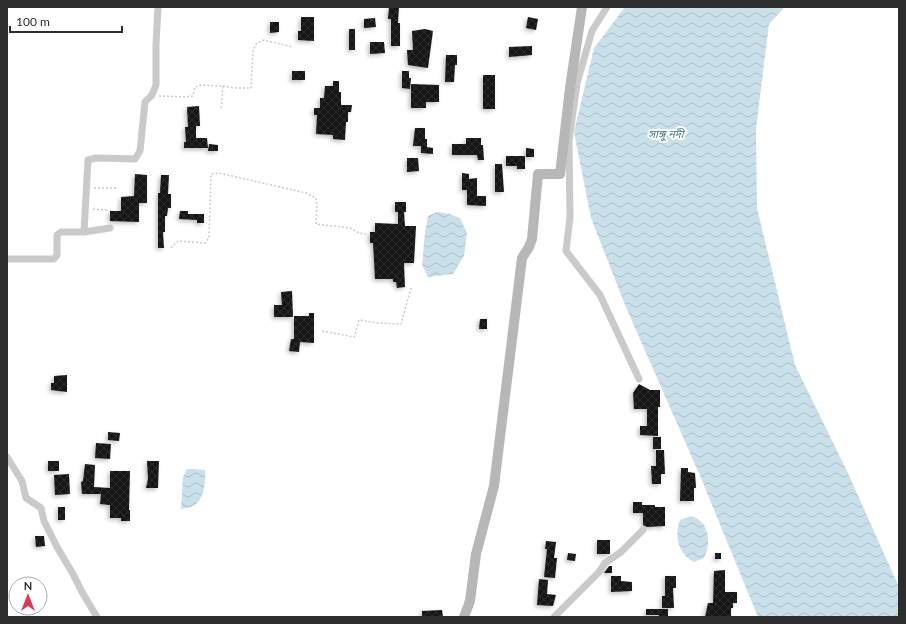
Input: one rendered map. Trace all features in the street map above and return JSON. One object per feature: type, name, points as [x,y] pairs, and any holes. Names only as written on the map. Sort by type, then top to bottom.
[{"type":"main road","points":[[464,617],[470,601],[476,554],[494,486],[522,258],[530,247],[532,239],[538,174],[560,174],[570,88],[582,7]]},
{"type":"street","points":[[84,232],[88,160],[96,158],[135,159],[140,150],[145,102],[152,96],[156,85],[158,7]]},
{"type":"street","points":[[607,7],[592,31],[577,83],[569,141],[570,217],[566,251],[600,295],[639,379]]},
{"type":"street","points":[[7,259],[54,259],[57,255],[57,235],[62,232],[84,232],[110,228]]},
{"type":"street","points":[[7,457],[22,481],[26,498],[40,508],[44,521],[57,547],[97,617]]},
{"type":"street","points":[[554,617],[599,572],[606,563],[621,552],[643,530]]},
{"type":"path","points":[[152,96],[194,96],[195,87],[201,85],[251,88],[253,50],[257,42],[264,40],[293,47]]},
{"type":"path","points":[[221,110],[223,86]]},
{"type":"path","points":[[171,248],[178,241],[205,243],[209,238],[211,174],[219,173],[306,193],[316,198],[318,207],[316,224],[350,228],[359,234],[366,234]]},
{"type":"path","points":[[86,190],[93,188],[116,188]]},
{"type":"path","points":[[85,209],[108,210]]},
{"type":"path","points":[[322,331],[354,338],[359,320],[400,324],[411,288]]},
{"type":"water","name":"সাঙ্গু নদী","points":[[625,7],[785,7],[769,24],[756,129],[757,208],[795,365],[847,471],[899,587],[899,617],[758,617],[701,478],[625,305],[591,218],[574,132],[594,48]]},
{"type":"water","points":[[437,212],[450,214],[460,218],[467,233],[464,256],[453,274],[428,277],[422,265],[425,232],[428,216]]},
{"type":"water","points":[[187,469],[205,470],[205,480],[203,492],[199,501],[191,507],[181,509],[183,477]]},
{"type":"water","points":[[691,516],[702,522],[708,539],[708,545],[704,558],[694,562],[684,554],[681,549],[677,532],[680,520]]},
{"type":"building","points":[[389,7],[399,7],[398,23],[400,23],[400,46],[391,46],[391,19],[388,19]]},
{"type":"building","points":[[301,17],[314,17],[314,41],[298,40],[298,31],[301,31]]},
{"type":"building","points":[[528,17],[538,19],[536,30],[526,28]]},
{"type":"building","points":[[375,18],[376,27],[364,28],[364,19]]},
{"type":"building","points":[[270,22],[279,22],[279,32],[270,33]]},
{"type":"building","points":[[349,29],[355,29],[355,50],[349,50]]},
{"type":"building","points":[[425,29],[433,31],[428,68],[408,65],[407,50],[413,50],[412,31]]},
{"type":"building","points":[[370,42],[384,42],[385,53],[370,54]]},
{"type":"building","points":[[532,46],[532,55],[509,57],[509,47]]},
{"type":"building","points":[[446,55],[457,55],[454,82],[445,82]]},
{"type":"building","points":[[292,71],[305,71],[305,80],[292,80]]},
{"type":"building","points":[[402,71],[409,71],[409,78],[411,78],[410,89],[402,88]]},
{"type":"building","points":[[483,75],[495,75],[495,109],[483,109]]},
{"type":"building","points":[[333,81],[339,81],[341,105],[352,105],[351,112],[348,112],[348,122],[346,122],[345,140],[333,139],[333,135],[316,134],[317,115],[314,115],[314,108],[320,108],[320,98],[324,98],[325,86],[333,86]]},
{"type":"building","points":[[411,84],[439,85],[439,102],[426,102],[426,108],[411,108]]},
{"type":"building","points":[[199,106],[200,126],[196,126],[196,138],[207,138],[208,148],[184,148],[184,142],[186,142],[185,127],[188,127],[187,107]]},
{"type":"building","points":[[415,128],[425,128],[427,147],[433,148],[433,154],[421,153],[421,146],[413,146]]},
{"type":"building","points":[[466,138],[481,138],[484,160],[478,160],[477,155],[452,155],[452,144],[466,144]]},
{"type":"building","points":[[209,144],[218,145],[218,151],[208,151]]},
{"type":"building","points":[[526,148],[534,149],[534,157],[526,157]]},
{"type":"building","points":[[506,156],[525,156],[525,169],[517,169],[517,166],[506,166]]},
{"type":"building","points":[[407,158],[418,158],[419,171],[407,172]]},
{"type":"building","points":[[495,164],[502,164],[504,192],[495,192]]},
{"type":"building","points":[[462,173],[469,174],[469,179],[477,178],[477,196],[486,196],[486,206],[467,205],[467,190],[462,190]]},
{"type":"building","points":[[135,174],[147,175],[147,203],[139,203],[139,222],[110,221],[110,211],[121,211],[121,197],[134,196]]},
{"type":"building","points":[[161,175],[169,175],[168,194],[171,194],[171,208],[168,208],[167,216],[165,216],[165,232],[163,232],[164,248],[158,248],[158,193],[160,193]]},
{"type":"building","points":[[395,202],[406,202],[406,212],[404,212],[405,226],[416,226],[414,263],[404,263],[405,287],[397,288],[396,282],[393,282],[393,279],[375,279],[373,243],[370,243],[370,232],[375,232],[375,223],[398,224],[398,212],[395,212]]},
{"type":"building","points":[[180,211],[188,211],[188,214],[204,214],[204,223],[197,223],[197,220],[179,219]]},
{"type":"building","points":[[292,291],[293,317],[274,317],[274,305],[282,305],[281,292]]},
{"type":"building","points":[[309,313],[314,313],[314,343],[300,342],[299,352],[289,351],[291,339],[294,339],[294,316],[309,316]]},
{"type":"building","points":[[480,319],[487,319],[487,329],[479,329]]},
{"type":"building","points":[[67,375],[67,392],[51,390],[51,383],[54,383],[54,376]]},
{"type":"building","points":[[639,384],[650,390],[660,390],[660,407],[658,407],[658,436],[640,435],[640,426],[647,426],[647,409],[634,409],[633,393]]},
{"type":"building","points":[[108,432],[120,433],[119,441],[108,440]]},
{"type":"building","points":[[653,437],[661,437],[661,449],[653,449]]},
{"type":"building","points":[[96,443],[111,444],[110,459],[95,458]]},
{"type":"building","points":[[656,450],[664,450],[665,474],[661,474],[661,484],[652,484],[651,466],[656,466]]},
{"type":"building","points":[[48,461],[59,461],[59,471],[48,471]]},
{"type":"building","points":[[147,461],[159,461],[158,488],[146,488],[148,479]]},
{"type":"building","points":[[85,464],[95,465],[94,487],[110,488],[110,471],[130,471],[130,521],[121,521],[121,518],[110,518],[110,505],[100,504],[101,494],[82,494],[81,482],[83,481]]},
{"type":"building","points":[[681,468],[688,468],[688,472],[695,473],[696,488],[694,488],[694,501],[680,501]]},
{"type":"building","points":[[69,474],[70,494],[55,495],[54,475]]},
{"type":"building","points":[[633,502],[642,502],[642,505],[665,507],[665,526],[647,527],[643,525],[643,513],[633,513]]},
{"type":"building","points":[[58,507],[65,507],[65,520],[58,520]]},
{"type":"building","points":[[35,536],[44,536],[45,546],[36,547]]},
{"type":"building","points":[[597,540],[610,540],[610,554],[597,554]]},
{"type":"building","points":[[546,541],[556,542],[554,558],[557,558],[555,578],[544,577],[547,549],[545,549]]},
{"type":"building","points":[[568,553],[576,554],[575,561],[567,560]]},
{"type":"building","points":[[715,553],[721,553],[721,559],[715,559]]},
{"type":"building","points":[[609,566],[612,566],[612,573],[604,573]]},
{"type":"building","points":[[725,570],[725,592],[737,592],[737,603],[733,603],[733,608],[731,608],[731,617],[705,617],[708,603],[713,603],[714,571]]},
{"type":"building","points":[[611,576],[621,576],[621,581],[632,582],[632,591],[611,592]]},
{"type":"building","points":[[665,576],[676,576],[676,588],[673,588],[674,608],[662,608],[662,596],[665,596]]},
{"type":"building","points":[[539,579],[548,580],[547,594],[556,595],[553,606],[537,605]]},
{"type":"building","points":[[646,609],[668,609],[668,617],[646,615]]},
{"type":"building","points":[[442,610],[443,617],[422,617],[422,611]]}]
